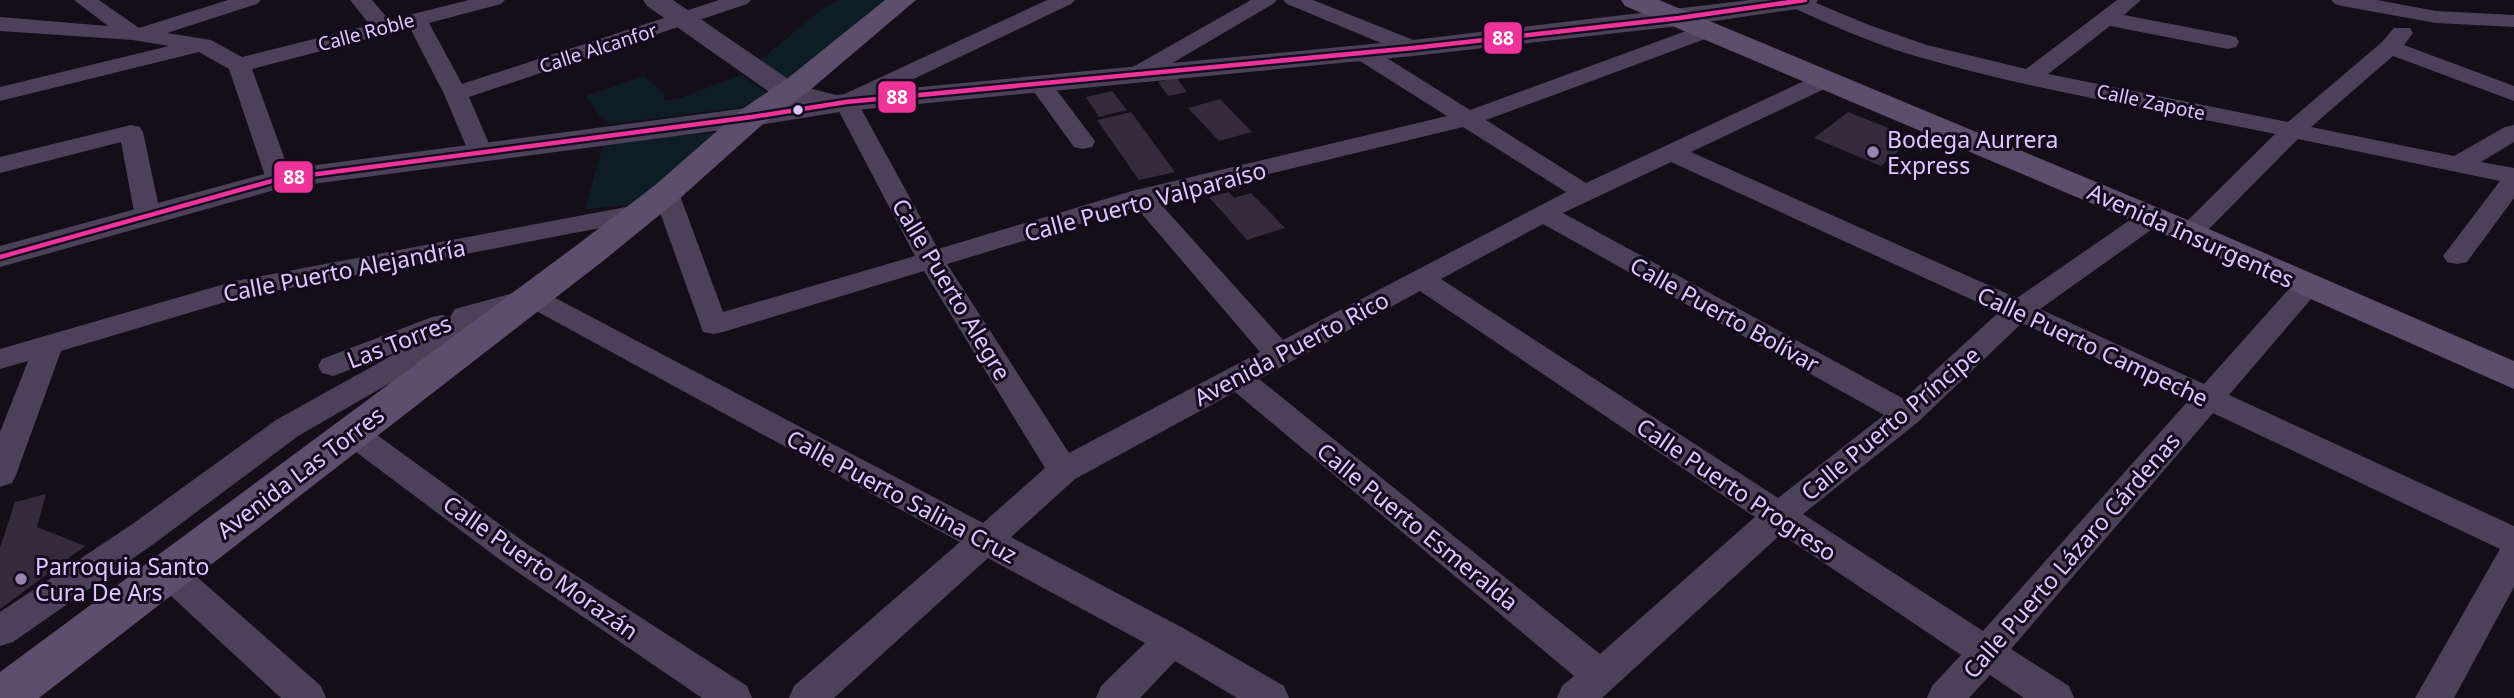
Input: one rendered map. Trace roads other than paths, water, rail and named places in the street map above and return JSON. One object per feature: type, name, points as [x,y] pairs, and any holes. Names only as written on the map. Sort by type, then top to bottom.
[{"type":"main road","name":"Avenida Las Torres","points":[[2,698],[654,203],[752,117],[788,92],[902,0]]},
{"type":"main road","name":"Avenida Insurgentes","points":[[1635,0],[2190,233],[2514,376]]},
{"type":"street","points":[[85,0],[137,34],[250,0]]},
{"type":"street","points":[[361,0],[384,28]]},
{"type":"street","name":"Calle Roble","points":[[239,65],[494,0]]},
{"type":"street","points":[[656,0],[788,92],[846,102],[1064,0]]},
{"type":"street","name":"Calle Alcanfor","points":[[456,94],[740,0]]},
{"type":"street","points":[[1132,76],[1266,0]]},
{"type":"street","points":[[1294,0],[1413,48]]},
{"type":"street","points":[[2030,77],[2130,0]]},
{"type":"street","points":[[2342,0],[2436,17],[2514,21]]},
{"type":"street","points":[[0,257],[279,179],[752,117],[846,102],[1693,24],[1800,1]]},
{"type":"street","name":"Calle Zapote","points":[[1800,1],[1861,30],[1920,50],[2030,77],[2459,164],[2514,178]]},
{"type":"street","points":[[2105,18],[2228,42]]},
{"type":"street","points":[[416,19],[456,94],[481,153]]},
{"type":"street","points":[[0,24],[137,34],[203,45],[239,65],[279,179]]},
{"type":"street","name":"Calle Puerto Valparaíso","points":[[654,203],[713,325],[932,262],[1141,197],[1469,118],[1693,24]]},
{"type":"street","points":[[2190,233],[2291,132],[2396,40],[2514,94]]},
{"type":"street","points":[[0,94],[203,45]]},
{"type":"street","points":[[1363,53],[1585,193]]},
{"type":"street","name":"Avenida Puerto Rico","points":[[808,698],[1063,471],[1543,213],[1827,79]]},
{"type":"street","points":[[1041,85],[1083,142]]},
{"type":"street","name":"Calle Puerto Alegre","points":[[846,102],[932,262],[1063,471]]},
{"type":"street","points":[[0,164],[131,132],[148,217]]},
{"type":"street","points":[[2459,164],[2514,132]]},
{"type":"street","name":"Calle Puerto Campeche","points":[[1672,153],[2019,310],[2514,541]]},
{"type":"street","points":[[2457,256],[2514,178]]},
{"type":"street","points":[[1141,197],[1279,355]]},
{"type":"street","name":"Calle Puerto Alejandría","points":[[0,359],[235,289],[654,203]]},
{"type":"street","name":"Calle Puerto Bolívar","points":[[1543,213],[1907,414]]},
{"type":"street","name":"Calle Puerto Príncipe","points":[[1588,687],[1778,516],[1907,414],[2019,310],[2152,217]]},
{"type":"street","name":"Calle Puerto Progreso","points":[[1420,278],[2055,698]]},
{"type":"street","name":"Calle Puerto Lázaro Cárdenas","points":[[1946,698],[2307,286]]},
{"type":"street","name":"Avenida Las Torres","points":[[0,631],[143,534],[288,428],[456,333],[465,316],[531,297]]},
{"type":"street","name":"Calle Puerto Salina Cruz","points":[[531,297],[1172,640],[1270,698]]},
{"type":"street","name":"Las Torres","points":[[333,366],[465,316]]},
{"type":"street","points":[[0,475],[49,344]]},
{"type":"street","name":"Calle Puerto Esmeralda","points":[[1236,376],[1588,687]]},
{"type":"street","name":"Calle Puerto Morazán","points":[[351,432],[515,553],[733,698]]},
{"type":"street","points":[[2434,698],[2514,555]]},
{"type":"street","points":[[168,572],[307,698]]},
{"type":"street","points":[[1115,698],[1172,640]]},
{"type":"place","name":"Bodega Aurrera Express","points":[[1873,152]]},
{"type":"place","name":"Parroquia Santo Cura De Ars","points":[[21,579]]}]
